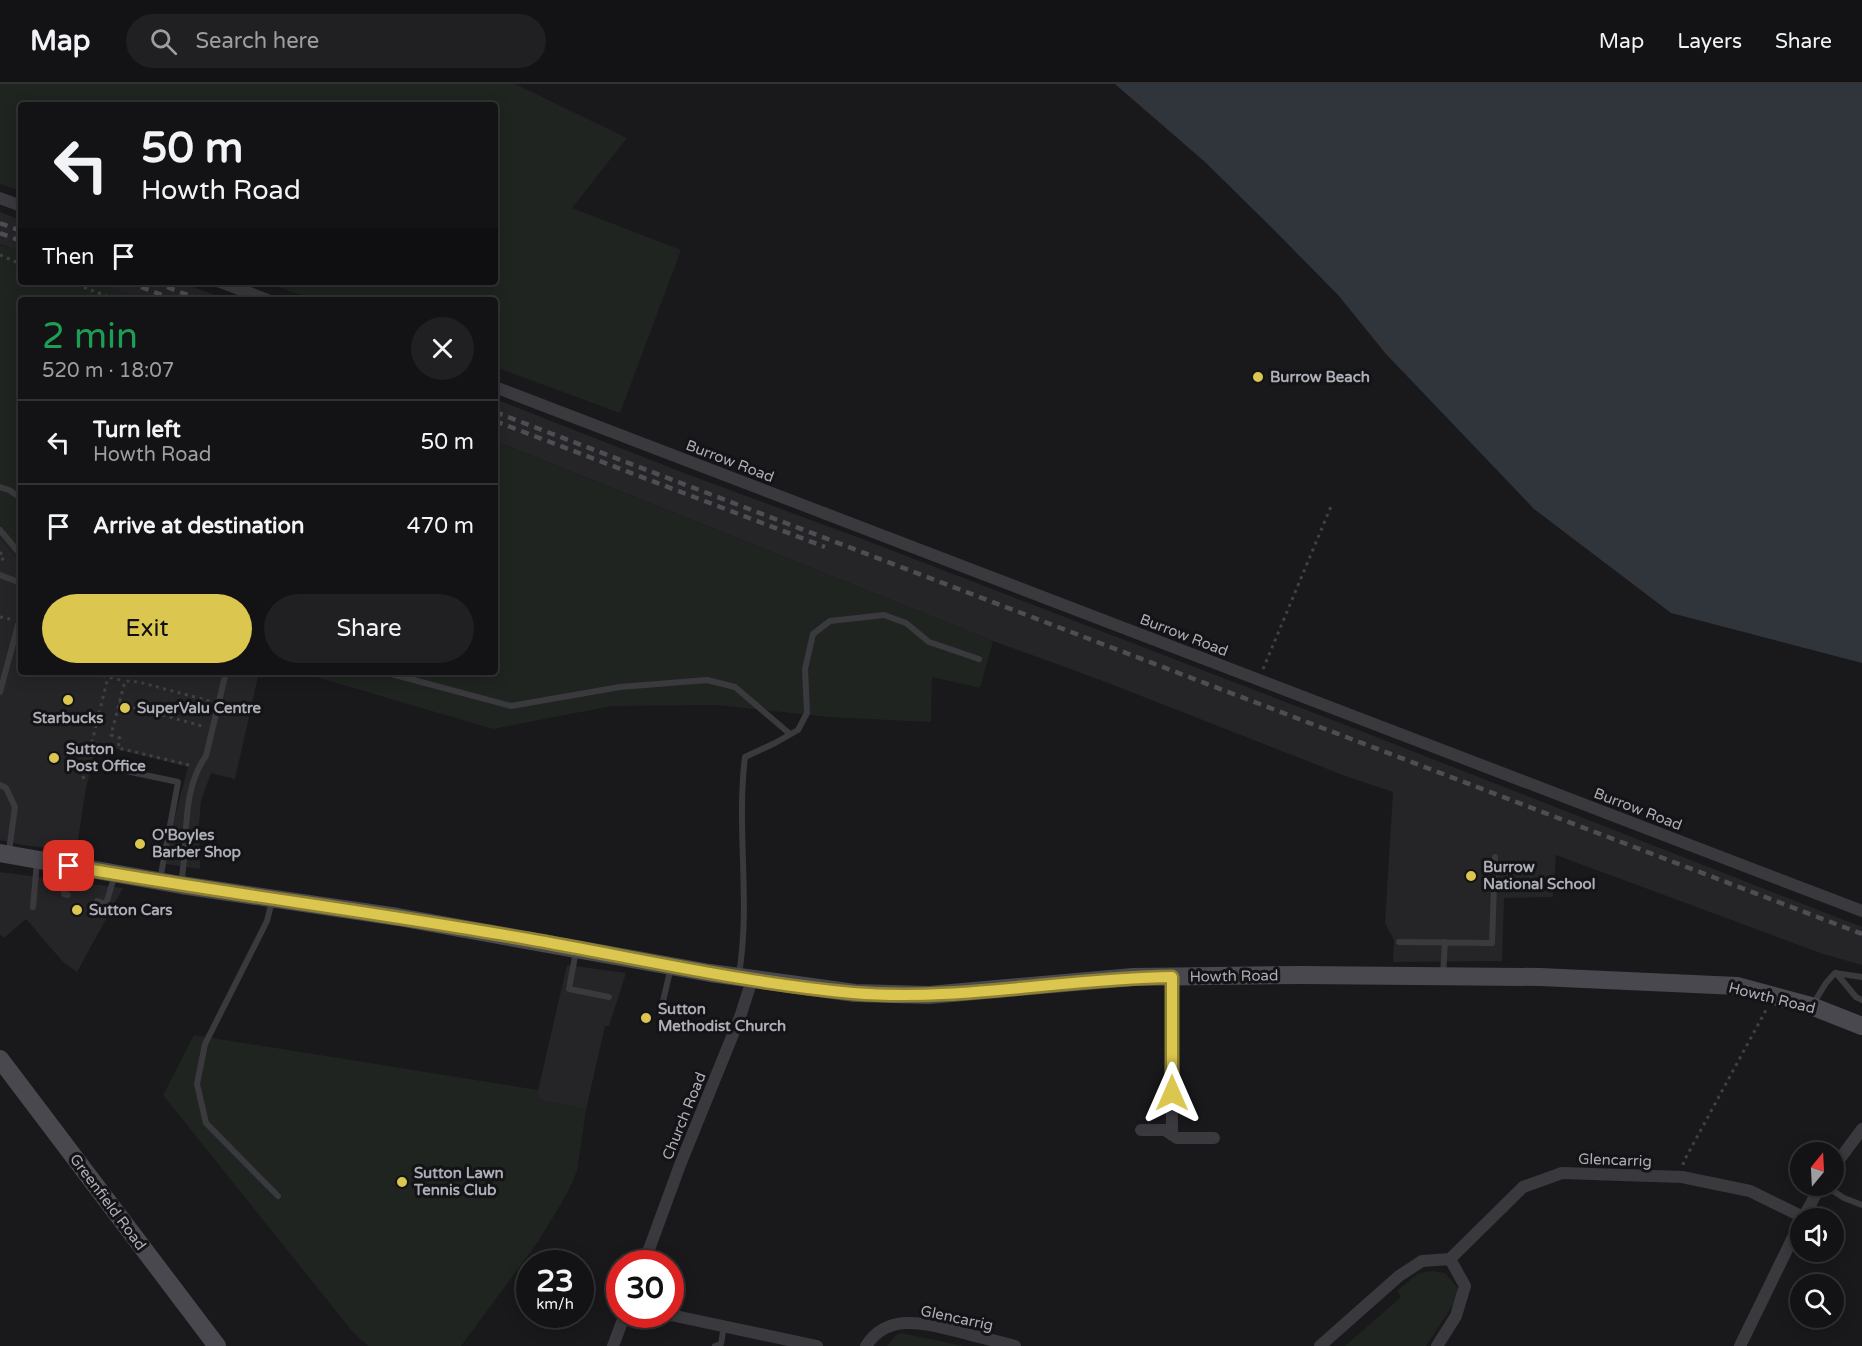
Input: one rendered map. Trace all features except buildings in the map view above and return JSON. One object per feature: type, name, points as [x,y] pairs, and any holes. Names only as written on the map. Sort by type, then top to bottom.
[{"type":"main road","name":"Howth Road","points":[[4,854],[181,885],[410,919],[745,979],[855,993],[929,995],[1133,977],[1540,977],[1737,986],[1811,1006],[1862,1026]]},
{"type":"main road","name":"Greenfield Road","points":[[0,1059],[217,1346]]},
{"type":"street","points":[[0,198],[18,205]]},
{"type":"street","points":[[228,285],[260,297]]},
{"type":"street","name":"Burrow Road","points":[[498,388],[1862,911]]},
{"type":"street","points":[[1172,977],[1172,1135]]},
{"type":"street","name":"Church Road","points":[[649,1250],[680,1165],[740,1017],[745,979]]},
{"type":"street","points":[[1844,1153],[1862,1129]]},
{"type":"street","points":[[1141,1130],[1165,1130],[1177,1138],[1214,1138]]},
{"type":"street","name":"Glencarrig","points":[[1450,1259],[1522,1187],[1562,1173],[1682,1177],[1750,1191],[1790,1213]]},
{"type":"street","points":[[1740,1346],[1790,1244]]},
{"type":"street","points":[[1320,1346],[1399,1276],[1422,1261],[1450,1259],[1465,1286],[1456,1316],[1437,1346]]},
{"type":"street","points":[[684,1318],[817,1346]]},
{"type":"street","name":"Glencarrig","points":[[866,1346],[872,1336],[892,1325],[920,1322],[1015,1346]]},
{"type":"street","points":[[613,1346],[620,1328]]},
{"type":"lane","points":[[0,487],[9,489],[18,496]]},
{"type":"lane","points":[[0,530],[18,551]]},
{"type":"lane","points":[[0,576],[18,582]]},
{"type":"lane","points":[[745,979],[742,956],[744,919],[741,788],[745,757],[798,730],[807,713],[805,669],[813,634],[830,621],[884,615],[906,623],[929,642],[979,659]]},
{"type":"lane","points":[[0,692],[18,622]]},
{"type":"lane","points":[[181,885],[185,858],[186,817],[198,767],[206,756],[225,675]]},
{"type":"lane","points":[[395,675],[511,706],[620,687],[707,680],[735,687],[790,734]]},
{"type":"lane","points":[[112,768],[178,782],[159,880]]},
{"type":"lane","points":[[3,787],[15,807],[14,827],[4,854]]},
{"type":"lane","points":[[1399,942],[1492,943],[1495,857]]},
{"type":"lane","points":[[33,907],[38,860]]},
{"type":"lane","points":[[68,895],[64,894],[69,866]]},
{"type":"lane","points":[[97,901],[106,904],[115,873]]},
{"type":"lane","points":[[273,898],[267,921],[205,1044],[196,1084],[206,1123],[278,1196]]},
{"type":"lane","points":[[1443,976],[1445,942]]},
{"type":"lane","points":[[577,948],[568,989],[609,997]]},
{"type":"lane","points":[[660,1014],[672,967]]},
{"type":"lane","points":[[1836,973],[1862,976]]},
{"type":"lane","points":[[1836,973],[1856,997],[1862,1000]]},
{"type":"lane","points":[[1811,1006],[1826,983],[1836,973]]},
{"type":"lane","points":[[1841,1196],[1862,1205]]},
{"type":"lane","points":[[715,1346],[721,1344],[724,1326]]},
{"type":"path","points":[[0,255],[18,263]]},
{"type":"path","points":[[78,285],[109,297]]},
{"type":"path","points":[[1269,654],[1332,504]]},
{"type":"path","points":[[0,552],[4,558],[0,561]]},
{"type":"path","points":[[100,675],[139,682],[218,704]]},
{"type":"path","points":[[82,779],[108,677]]},
{"type":"path","points":[[125,681],[111,735],[120,738],[118,748],[198,767]]},
{"type":"path","points":[[119,703],[212,729]]},
{"type":"path","points":[[1683,1167],[1684,1161],[1769,1006]]},
{"type":"shaded area","points":[[0,84],[515,84],[627,138],[572,208],[681,250],[620,413],[498,368],[498,297],[306,297],[273,285],[498,285],[498,102],[18,102],[18,190],[0,184]]},
{"type":"shaded area","points":[[1115,84],[1862,84],[1862,663],[1671,613],[1534,509],[1386,354],[1338,295],[1274,230],[1205,162]]},
{"type":"shaded area","points":[[0,212],[18,219],[18,251],[0,244]]},
{"type":"shaded area","points":[[0,245],[18,251],[18,285],[106,285],[136,297],[18,297],[18,560],[0,538]]},
{"type":"shaded area","points":[[106,285],[189,285],[219,297],[136,297]]},
{"type":"shaded area","points":[[498,400],[1343,724],[1862,927],[1862,965],[1823,954],[1556,855],[1553,897],[1504,898],[1502,961],[1393,962],[1394,940],[1385,923],[1393,792],[1348,777],[1103,681],[993,641],[498,442]]},
{"type":"shaded area","points":[[498,442],[993,641],[980,688],[932,677],[931,722],[829,717],[717,705],[612,706],[493,729],[309,675],[498,675]]},
{"type":"shaded area","name":"SuperValu Centre","points":[[0,538],[18,560],[18,675],[258,675],[235,779],[211,773],[201,801],[200,869],[166,864],[173,823],[188,767],[97,744],[86,788],[76,852],[0,840]]},
{"type":"shaded area","points":[[0,872],[123,888],[77,972],[63,962],[26,919],[4,938],[0,935]]},
{"type":"shaded area","points":[[567,965],[626,973],[609,1026],[605,1026],[586,1110],[536,1099]]},
{"type":"shaded area","name":"Sutton Lawn Tennis Club","points":[[194,1035],[538,1090],[536,1099],[586,1110],[577,1171],[568,1192],[532,1250],[516,1250],[516,1272],[461,1346],[368,1346],[352,1331],[163,1095]]},
{"type":"shaded area","points":[[1431,1271],[1445,1273],[1458,1288],[1457,1299],[1426,1346],[1345,1346],[1401,1297],[1397,1291],[1417,1274]]},
{"type":"shaded area","points":[[901,1333],[964,1346],[887,1346],[895,1336]]},
{"type":"railway","points":[[0,223],[18,230]]},
{"type":"railway","points":[[0,233],[18,240]]},
{"type":"railway","points":[[136,285],[167,297]]},
{"type":"railway","points":[[162,285],[193,297]]},
{"type":"railway","points":[[498,413],[1862,934]]},
{"type":"railway","points":[[498,422],[825,547]]},
{"type":"place","name":"Burrow Beach","points":[[1258,377]]},
{"type":"place","name":"Starbucks","points":[[68,700]]},
{"type":"place","name":"SuperValu Centre","points":[[125,708]]},
{"type":"place","name":"Sutton Post Office","points":[[54,758]]},
{"type":"place","name":"O'Boyles Barber Shop","points":[[140,844]]},
{"type":"place","name":"Burrow National School","points":[[1471,876]]},
{"type":"place","name":"Sutton Cars","points":[[77,910]]},
{"type":"place","name":"Sutton Methodist Church","points":[[646,1018]]},
{"type":"place","name":"Sutton Lawn Tennis Club","points":[[402,1182]]},
{"type":"route","points":[[69,866],[528,939],[752,980],[855,993],[929,995],[1133,977],[1172,977],[1172,1093]]}]
